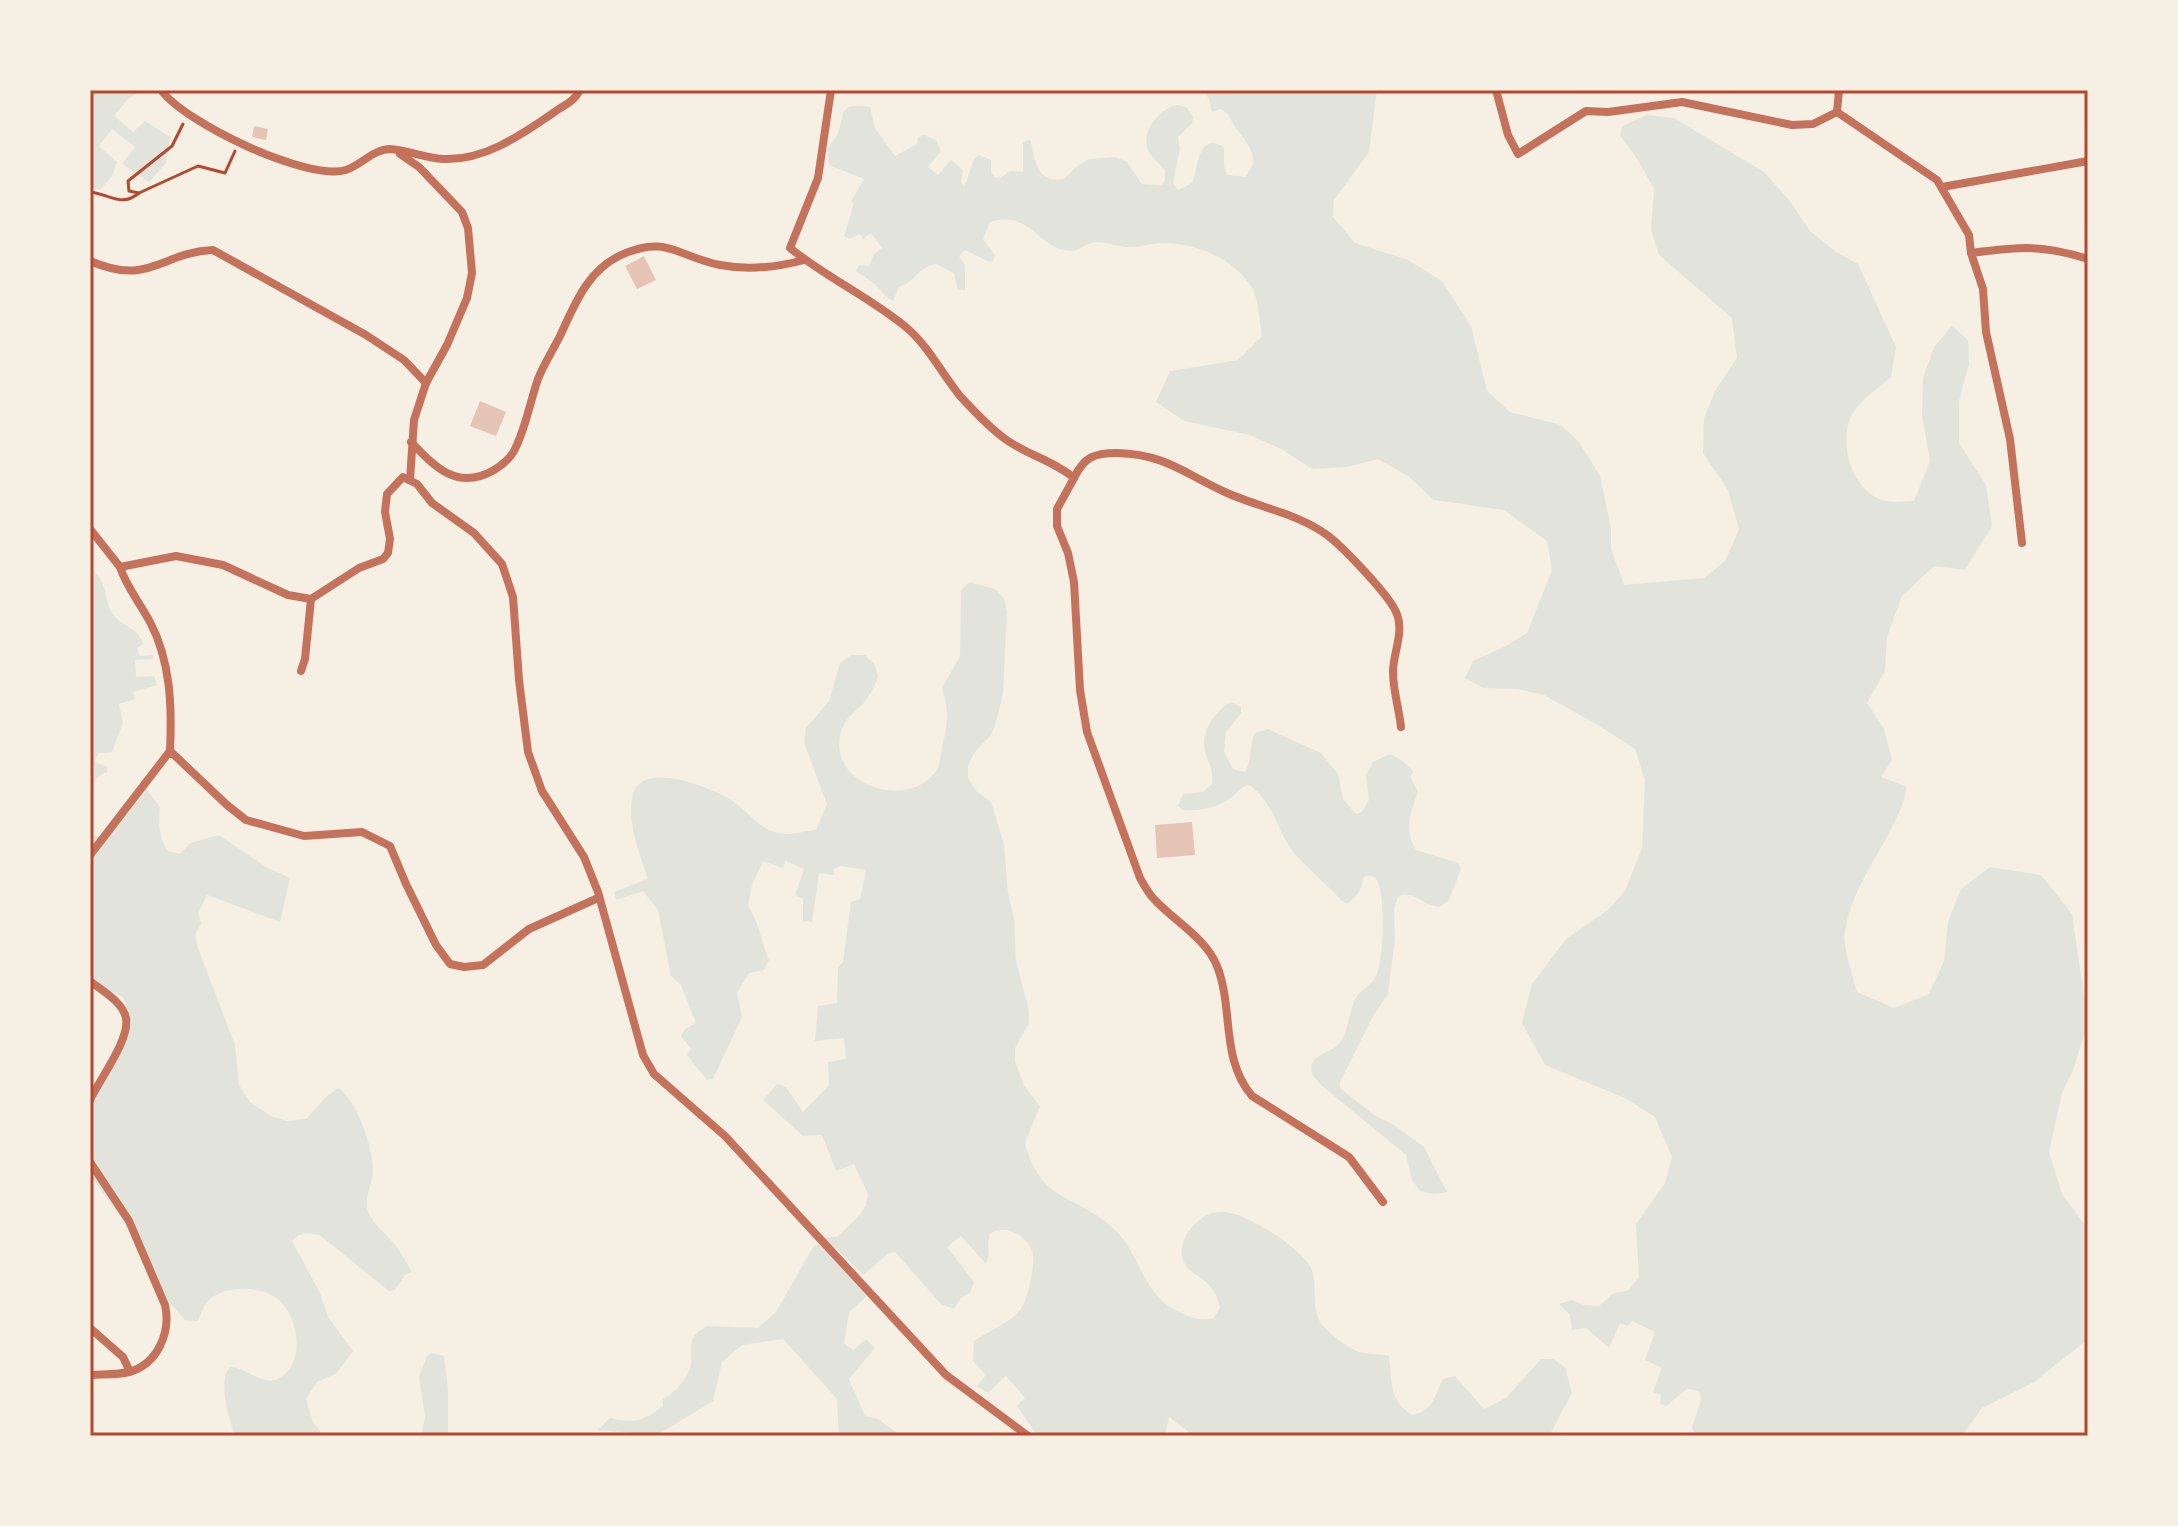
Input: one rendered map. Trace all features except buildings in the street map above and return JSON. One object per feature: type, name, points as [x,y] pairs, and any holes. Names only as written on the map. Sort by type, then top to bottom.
[{"type":"street","points":[[161,90],[187,113],[227,139],[319,170],[345,170],[384,149],[446,159],[477,156],[530,130],[575,99],[580,90]]},
{"type":"street","points":[[831,90],[818,178],[790,248],[907,329],[930,353],[961,397],[1000,436],[1027,453],[1061,467],[1074,478]]},
{"type":"street","points":[[1496,90],[1508,135],[1518,154],[1586,111],[1608,112],[1682,102],[1792,125],[1813,124],[1837,112]]},
{"type":"street","points":[[1837,112],[1839,90]]},
{"type":"street","points":[[1837,112],[1937,180],[1969,235],[1971,253],[1983,289],[1986,332],[2010,439],[2022,543]]},
{"type":"street","points":[[395,149],[419,167],[462,212],[468,228],[472,273],[467,298],[447,345],[426,383],[414,420],[411,442],[414,482]]},
{"type":"street","points":[[1942,187],[2088,161]]},
{"type":"street","points":[[411,442],[437,467],[461,479],[489,473],[501,466],[515,450],[539,375],[580,293],[593,276],[618,256],[649,245],[677,249],[720,265],[780,266],[804,260]]},
{"type":"street","points":[[1971,253],[2025,246],[2064,251],[2088,259]]},
{"type":"street","points":[[90,261],[127,272],[141,271],[200,251],[213,250],[395,353],[426,383]]},
{"type":"street","points":[[1383,1202],[1349,1157],[1252,1096],[1242,1084],[1233,1062],[1217,965],[1208,950],[1152,897],[1140,878],[1087,732],[1080,690],[1074,582],[1068,553],[1057,526],[1057,509],[1081,463],[1093,454],[1139,454],[1158,458],[1225,492],[1294,518],[1326,534],[1354,559],[1396,610],[1399,623],[1393,672],[1401,727]]},
{"type":"street","points":[[120,567],[176,556],[223,565],[288,595],[311,599],[359,568],[383,559],[388,553],[387,494],[403,477],[414,482],[432,503],[474,533],[502,564],[513,597],[528,752],[542,791],[584,857],[598,892],[643,1055],[654,1074],[725,1136],[946,1375],[1028,1436]]},
{"type":"street","points":[[90,529],[120,567],[125,584],[150,623],[164,658],[172,708],[170,751],[90,855]]},
{"type":"street","points":[[301,671],[311,599]]},
{"type":"street","points":[[170,751],[246,820],[304,836],[362,832],[390,846],[436,945],[450,964],[464,967],[483,965],[529,929],[598,898]]},
{"type":"street","points":[[90,981],[116,1003],[126,1018],[116,1056],[100,1078],[90,1100]]},
{"type":"street","points":[[90,1162],[129,1221],[169,1320],[166,1335],[152,1359],[130,1372],[90,1375]]},
{"type":"street","points":[[90,1328],[123,1357],[130,1372]]},
{"type":"path","points":[[139,193],[129,191],[128,181],[172,146],[187,113]]},
{"type":"path","points":[[90,192],[101,193],[116,202],[131,200],[139,193],[198,166],[225,173],[237,147]]},
{"type":"shaded area","points":[[90,90],[143,90],[128,99],[114,116],[133,132],[145,121],[170,137],[166,163],[149,182],[122,164],[135,147],[112,129],[99,146],[117,162],[112,176],[101,189],[90,189]]},
{"type":"shaded area","points":[[1203,90],[1377,90],[1369,152],[1334,200],[1333,217],[1355,243],[1408,260],[1442,281],[1471,326],[1487,391],[1510,412],[1561,425],[1579,442],[1600,476],[1611,528],[1611,549],[1624,585],[1704,578],[1725,561],[1739,529],[1728,490],[1703,453],[1704,418],[1715,391],[1737,358],[1732,318],[1659,255],[1651,230],[1654,189],[1620,135],[1623,126],[1647,115],[1674,118],[1764,172],[1789,200],[1810,231],[1836,252],[1858,264],[1896,347],[1891,377],[1856,408],[1847,433],[1846,444],[1852,468],[1864,488],[1873,495],[1883,500],[1914,501],[1930,461],[1922,416],[1923,378],[1934,347],[1952,326],[1968,340],[1969,364],[1959,401],[1959,443],[1986,485],[1992,526],[1965,570],[1934,566],[1902,596],[1887,637],[1885,671],[1867,703],[1884,729],[1892,760],[1881,777],[1907,787],[1894,823],[1857,892],[1845,931],[1845,944],[1857,992],[1894,1008],[1929,994],[1944,961],[1948,922],[1961,889],[1990,867],[2041,875],[2072,914],[2088,1023],[2062,1093],[2049,1152],[2062,1194],[2088,1229],[2088,1339],[2034,1382],[1982,1408],[1962,1436],[1700,1436],[1692,1427],[1701,1400],[1699,1391],[1687,1389],[1666,1406],[1660,1404],[1661,1395],[1653,1392],[1662,1368],[1645,1360],[1655,1332],[1632,1321],[1628,1326],[1620,1323],[1609,1348],[1586,1328],[1572,1330],[1570,1315],[1559,1304],[1572,1300],[1599,1306],[1612,1294],[1629,1290],[1639,1277],[1636,1224],[1665,1183],[1672,1157],[1655,1117],[1625,1098],[1545,1065],[1522,1023],[1532,984],[1566,939],[1608,910],[1625,891],[1642,848],[1645,780],[1635,749],[1544,695],[1517,689],[1483,688],[1465,678],[1473,661],[1527,633],[1552,570],[1547,541],[1504,510],[1434,500],[1408,476],[1378,459],[1347,467],[1312,469],[1283,450],[1250,435],[1184,421],[1156,402],[1170,371],[1238,360],[1262,336],[1254,293],[1245,278],[1225,261],[1201,250],[1175,244],[1127,247],[1095,242],[1073,251],[1061,250],[1026,226],[1004,220],[990,222],[983,239],[995,255],[993,261],[965,250],[959,256],[965,265],[965,290],[958,290],[954,273],[936,264],[924,268],[899,287],[893,301],[856,271],[859,265],[869,266],[874,254],[882,248],[871,233],[863,239],[860,234],[849,239],[844,236],[854,204],[851,201],[864,179],[829,165],[827,148],[836,137],[847,108],[870,107],[875,128],[895,156],[917,144],[918,137],[924,135],[936,140],[941,151],[928,167],[938,175],[951,160],[963,170],[961,182],[964,187],[974,159],[979,155],[991,160],[994,177],[1000,178],[1010,171],[1023,172],[1023,143],[1028,140],[1031,141],[1039,169],[1048,178],[1064,179],[1089,159],[1115,157],[1127,162],[1142,184],[1161,185],[1165,180],[1165,170],[1149,153],[1146,143],[1149,129],[1164,111],[1177,105],[1186,107],[1193,117],[1192,123],[1178,137],[1180,149],[1173,183],[1178,190],[1192,183],[1200,153],[1209,144],[1224,147],[1227,175],[1246,177],[1254,162],[1249,145],[1229,116],[1221,109],[1212,112]]},
{"type":"shaded area","points":[[90,568],[101,581],[112,613],[141,638],[143,644],[137,648],[140,656],[153,655],[153,659],[135,660],[136,677],[154,676],[157,685],[133,692],[135,699],[119,704],[123,723],[112,752],[99,753],[94,762],[108,767],[107,772],[94,783],[90,811]]},
{"type":"shaded area","points":[[969,582],[995,589],[1004,598],[1007,612],[1003,694],[991,735],[974,753],[968,766],[968,778],[976,791],[991,802],[1004,844],[1016,961],[1029,1011],[1029,1023],[1015,1048],[1015,1061],[1024,1086],[1040,1106],[1025,1143],[1040,1178],[1050,1188],[1101,1218],[1115,1230],[1157,1295],[1179,1312],[1196,1318],[1214,1318],[1220,1307],[1212,1288],[1183,1260],[1183,1245],[1193,1225],[1206,1215],[1225,1212],[1247,1219],[1272,1233],[1296,1251],[1311,1268],[1315,1306],[1324,1327],[1354,1350],[1389,1356],[1395,1396],[1412,1415],[1429,1406],[1443,1379],[1455,1376],[1484,1409],[1506,1398],[1541,1359],[1553,1359],[1565,1367],[1572,1393],[1549,1436],[1194,1436],[1169,1417],[1165,1436],[1041,1436],[1017,1406],[1025,1398],[1006,1376],[988,1393],[977,1386],[986,1375],[973,1361],[974,1341],[1017,1314],[1026,1299],[1032,1274],[1031,1248],[1016,1233],[1003,1230],[990,1234],[986,1264],[961,1236],[947,1247],[974,1282],[970,1293],[961,1298],[954,1309],[941,1304],[895,1252],[889,1253],[863,1275],[836,1248],[831,1253],[867,1296],[849,1312],[844,1343],[853,1350],[866,1339],[875,1348],[849,1379],[865,1416],[878,1419],[896,1432],[894,1436],[839,1436],[837,1399],[783,1339],[742,1345],[722,1362],[713,1401],[657,1435],[598,1430],[610,1418],[638,1420],[663,1406],[663,1399],[688,1374],[692,1342],[701,1330],[708,1326],[758,1328],[776,1312],[813,1247],[824,1238],[838,1236],[859,1216],[868,1194],[854,1164],[836,1171],[822,1135],[803,1136],[763,1100],[777,1084],[786,1087],[803,1112],[829,1085],[828,1062],[846,1059],[844,1038],[815,1041],[818,1006],[837,1003],[838,967],[843,962],[851,902],[860,899],[866,870],[840,866],[834,869],[834,875],[819,873],[812,922],[803,921],[803,899],[795,895],[804,869],[786,861],[783,868],[763,861],[752,885],[748,906],[769,960],[764,970],[749,973],[737,993],[742,1017],[713,1079],[707,1080],[687,1055],[691,1049],[681,1036],[685,1029],[696,1023],[681,985],[671,976],[658,910],[643,891],[616,900],[614,892],[648,879],[631,815],[633,794],[639,784],[649,779],[677,779],[728,798],[771,831],[788,834],[816,830],[827,804],[804,743],[806,728],[829,701],[840,663],[851,655],[865,655],[875,665],[878,677],[868,698],[842,727],[840,750],[845,766],[857,778],[889,790],[907,790],[923,783],[936,771],[939,763],[947,718],[942,688],[960,656],[961,591]]},
{"type":"shaded area","points":[[1231,702],[1241,707],[1241,713],[1226,732],[1224,751],[1233,769],[1245,772],[1255,733],[1268,729],[1321,753],[1338,774],[1343,799],[1356,814],[1362,812],[1369,800],[1366,775],[1373,762],[1390,754],[1400,759],[1414,772],[1410,776],[1418,792],[1409,828],[1416,850],[1458,863],[1461,869],[1449,900],[1440,907],[1414,896],[1398,897],[1394,909],[1395,939],[1388,994],[1373,1016],[1340,1082],[1340,1088],[1374,1115],[1424,1147],[1447,1192],[1434,1194],[1420,1191],[1412,1180],[1406,1155],[1321,1085],[1312,1074],[1313,1061],[1341,1041],[1355,999],[1374,979],[1379,968],[1383,915],[1376,878],[1369,875],[1364,877],[1354,898],[1347,904],[1341,900],[1291,849],[1264,799],[1249,785],[1228,800],[1209,808],[1183,810],[1178,806],[1183,794],[1203,792],[1212,784],[1212,772],[1204,746],[1206,733],[1216,715]]},
{"type":"shaded area","points":[[147,790],[160,807],[161,835],[168,851],[180,854],[190,843],[219,835],[266,867],[290,878],[280,922],[207,895],[198,913],[201,923],[195,935],[198,948],[235,1045],[239,1085],[250,1102],[271,1116],[287,1121],[306,1119],[338,1088],[345,1094],[363,1125],[373,1162],[368,1212],[396,1246],[412,1272],[405,1275],[395,1290],[389,1291],[321,1236],[306,1234],[292,1241],[320,1293],[328,1317],[353,1351],[337,1373],[317,1382],[306,1399],[313,1422],[324,1436],[235,1436],[225,1400],[226,1374],[230,1367],[265,1380],[277,1379],[286,1373],[296,1354],[297,1342],[287,1310],[274,1296],[265,1292],[236,1289],[210,1299],[198,1321],[185,1320],[169,1302],[124,1221],[90,1175],[90,1107],[126,1041],[132,1021],[123,997],[90,981],[90,834],[106,839]]},
{"type":"shaded area","points":[[432,1353],[444,1356],[448,1436],[421,1436],[425,1417],[419,1377],[427,1356]]}]
